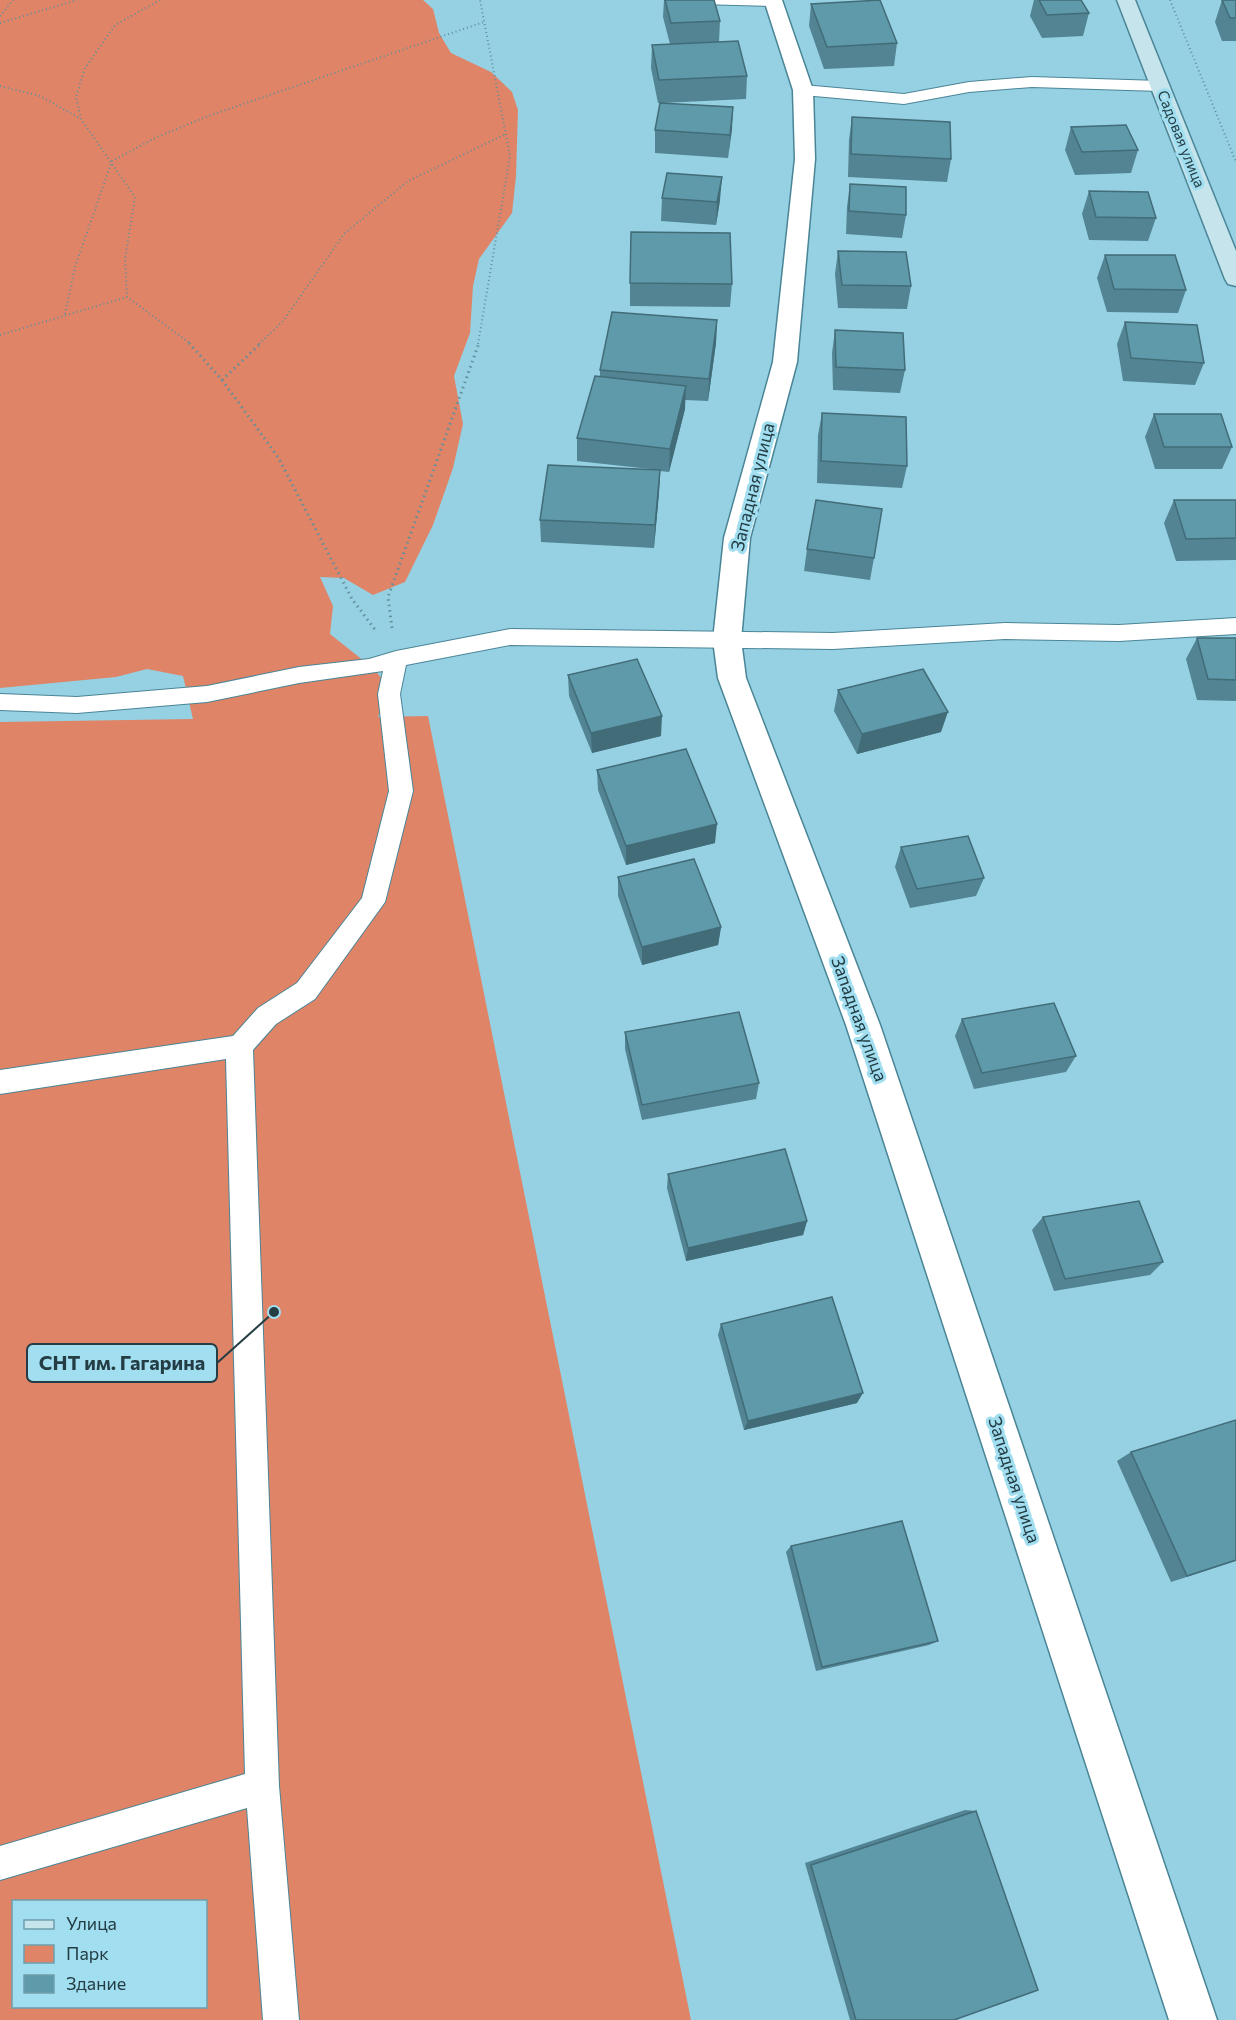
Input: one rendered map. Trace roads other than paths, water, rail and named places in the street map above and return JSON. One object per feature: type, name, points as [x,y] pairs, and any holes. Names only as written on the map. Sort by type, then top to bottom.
[{"type":"street","name":"Садовая улица","points":[[1126,0],[1236,279]]},
{"type":"street","name":"Западная улица","points":[[773,1],[802,90],[805,159],[785,362],[737,538],[727,640],[732,678],[863,1025],[1193,2020]]},
{"type":"lane","points":[[698,0],[773,1]]},
{"type":"lane","points":[[802,90],[904,99],[969,87],[1032,82],[1160,86]]},
{"type":"lane","points":[[0,702],[77,705],[207,694],[299,675],[369,667],[396,659],[510,637],[833,641],[1005,631],[1119,633],[1236,626]]},
{"type":"lane","points":[[0,1083],[240,1046],[267,1016],[306,991],[373,902],[401,791],[389,694],[396,659]]},
{"type":"lane","points":[[240,1046],[239,1079],[262,1785],[281,2020]]},
{"type":"lane","points":[[0,1863],[262,1785]]},
{"type":"place","name":"СНТ им. Гагарина","points":[[274,1312]]}]
